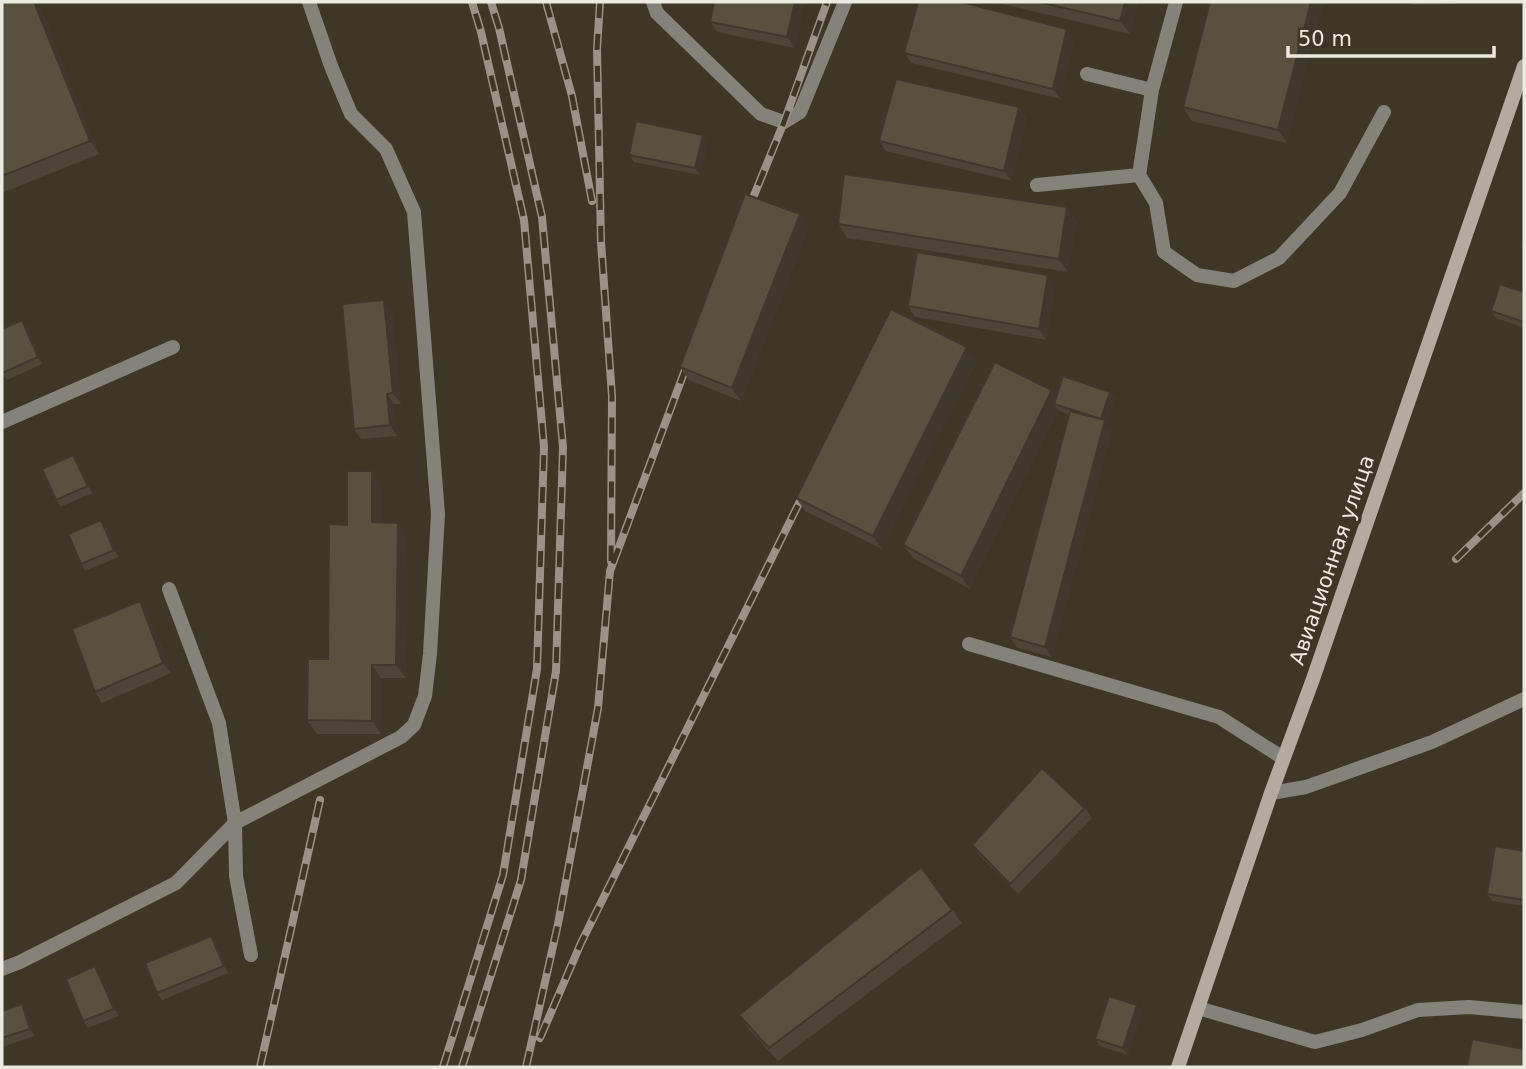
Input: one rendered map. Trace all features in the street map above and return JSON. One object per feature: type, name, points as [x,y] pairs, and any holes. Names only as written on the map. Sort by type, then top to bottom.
[{"type":"main road","name":"Авиационная улица","points":[[1178,1067],[1524,66]]},
{"type":"street","points":[[2,969],[176,883],[235,823],[401,737],[414,725],[425,696],[438,514],[414,212],[386,149],[351,114],[309,2]]},
{"type":"street","points":[[653,2],[657,13],[761,114],[783,122],[800,112],[845,2]]},
{"type":"street","points":[[1175,2],[1152,90],[1139,175],[1156,203],[1164,252],[1196,275],[1234,281],[1279,258],[1340,192],[1384,112]]},
{"type":"street","points":[[1087,74],[1152,90]]},
{"type":"street","points":[[1037,185],[1139,175]]},
{"type":"street","points":[[2,422],[173,347]]},
{"type":"street","points":[[169,589],[219,723],[235,823],[236,876],[251,955]]},
{"type":"street","points":[[969,644],[1219,716],[1283,758]]},
{"type":"street","points":[[1271,793],[1306,787],[1432,742],[1524,699]]},
{"type":"street","points":[[1198,1008],[1315,1042],[1362,1030],[1418,1010],[1469,1007],[1524,1012]]},
{"type":"building","points":[[2,2],[34,2],[90,141],[2,176]]},
{"type":"building","points":[[714,2],[795,2],[787,37],[710,22]]},
{"type":"building","points":[[918,2],[961,2],[1067,29],[1053,89],[904,53]]},
{"type":"building","points":[[1039,2],[1125,2],[1120,21]]},
{"type":"building","points":[[1210,2],[1311,2],[1278,130],[1183,107]]},
{"type":"building","points":[[896,79],[1019,107],[1004,171],[879,141]]},
{"type":"building","points":[[636,121],[703,135],[695,168],[629,155]]},
{"type":"building","points":[[844,174],[1067,207],[1059,259],[838,224]]},
{"type":"building","points":[[745,194],[800,214],[732,388],[680,367]]},
{"type":"building","points":[[917,252],[1048,275],[1039,329],[908,306]]},
{"type":"building","points":[[1500,284],[1524,292],[1524,322],[1491,311]]},
{"type":"building","points":[[384,300],[393,393],[387,394],[390,425],[354,429],[342,304]]},
{"type":"building","points":[[891,309],[967,347],[873,536],[796,498]]},
{"type":"building","points":[[22,320],[38,357],[2,373],[2,329]]},
{"type":"building","points":[[995,362],[1052,390],[961,576],[903,545]]},
{"type":"building","points":[[1063,376],[1110,392],[1101,419],[1054,404]]},
{"type":"building","points":[[1070,411],[1105,420],[1045,647],[1010,637]]},
{"type":"building","points":[[73,455],[88,486],[56,500],[42,469]]},
{"type":"building","points":[[347,471],[372,471],[372,522],[398,523],[396,665],[372,665],[372,721],[307,720],[308,659],[328,659],[329,524],[347,525]]},
{"type":"building","points":[[101,520],[114,550],[81,564],[68,534]]},
{"type":"building","points":[[140,601],[163,663],[95,692],[72,629]]},
{"type":"building","points":[[1042,768],[1085,808],[1010,884],[972,845]]},
{"type":"building","points":[[1495,846],[1524,851],[1524,900],[1487,894]]},
{"type":"building","points":[[921,867],[952,910],[769,1048],[739,1015]]},
{"type":"building","points":[[211,936],[224,966],[157,993],[145,963]]},
{"type":"building","points":[[95,966],[114,1009],[83,1021],[66,979]]},
{"type":"building","points":[[1109,996],[1137,1005],[1123,1048],[1095,1039]]},
{"type":"building","points":[[22,1004],[30,1029],[2,1038],[2,1011]]},
{"type":"building","points":[[1472,1039],[1524,1049],[1524,1067],[1467,1067]]},
{"type":"railway","points":[[443,1067],[503,875],[537,669],[544,447],[524,220],[472,2]]},
{"type":"railway","points":[[462,1067],[521,880],[556,671],[563,447],[542,217],[491,2]]},
{"type":"railway","points":[[546,2],[572,96],[592,201]]},
{"type":"railway","points":[[600,2],[597,49],[601,242],[612,396],[611,561]]},
{"type":"railway","points":[[746,215],[784,122],[827,2]]},
{"type":"railway","points":[[526,1067],[558,924],[598,708],[610,571],[691,354]]},
{"type":"railway","points":[[540,1038],[581,943],[807,487]]},
{"type":"railway","points":[[1456,559],[1524,493]]},
{"type":"railway","points":[[260,1067],[320,800]]}]
